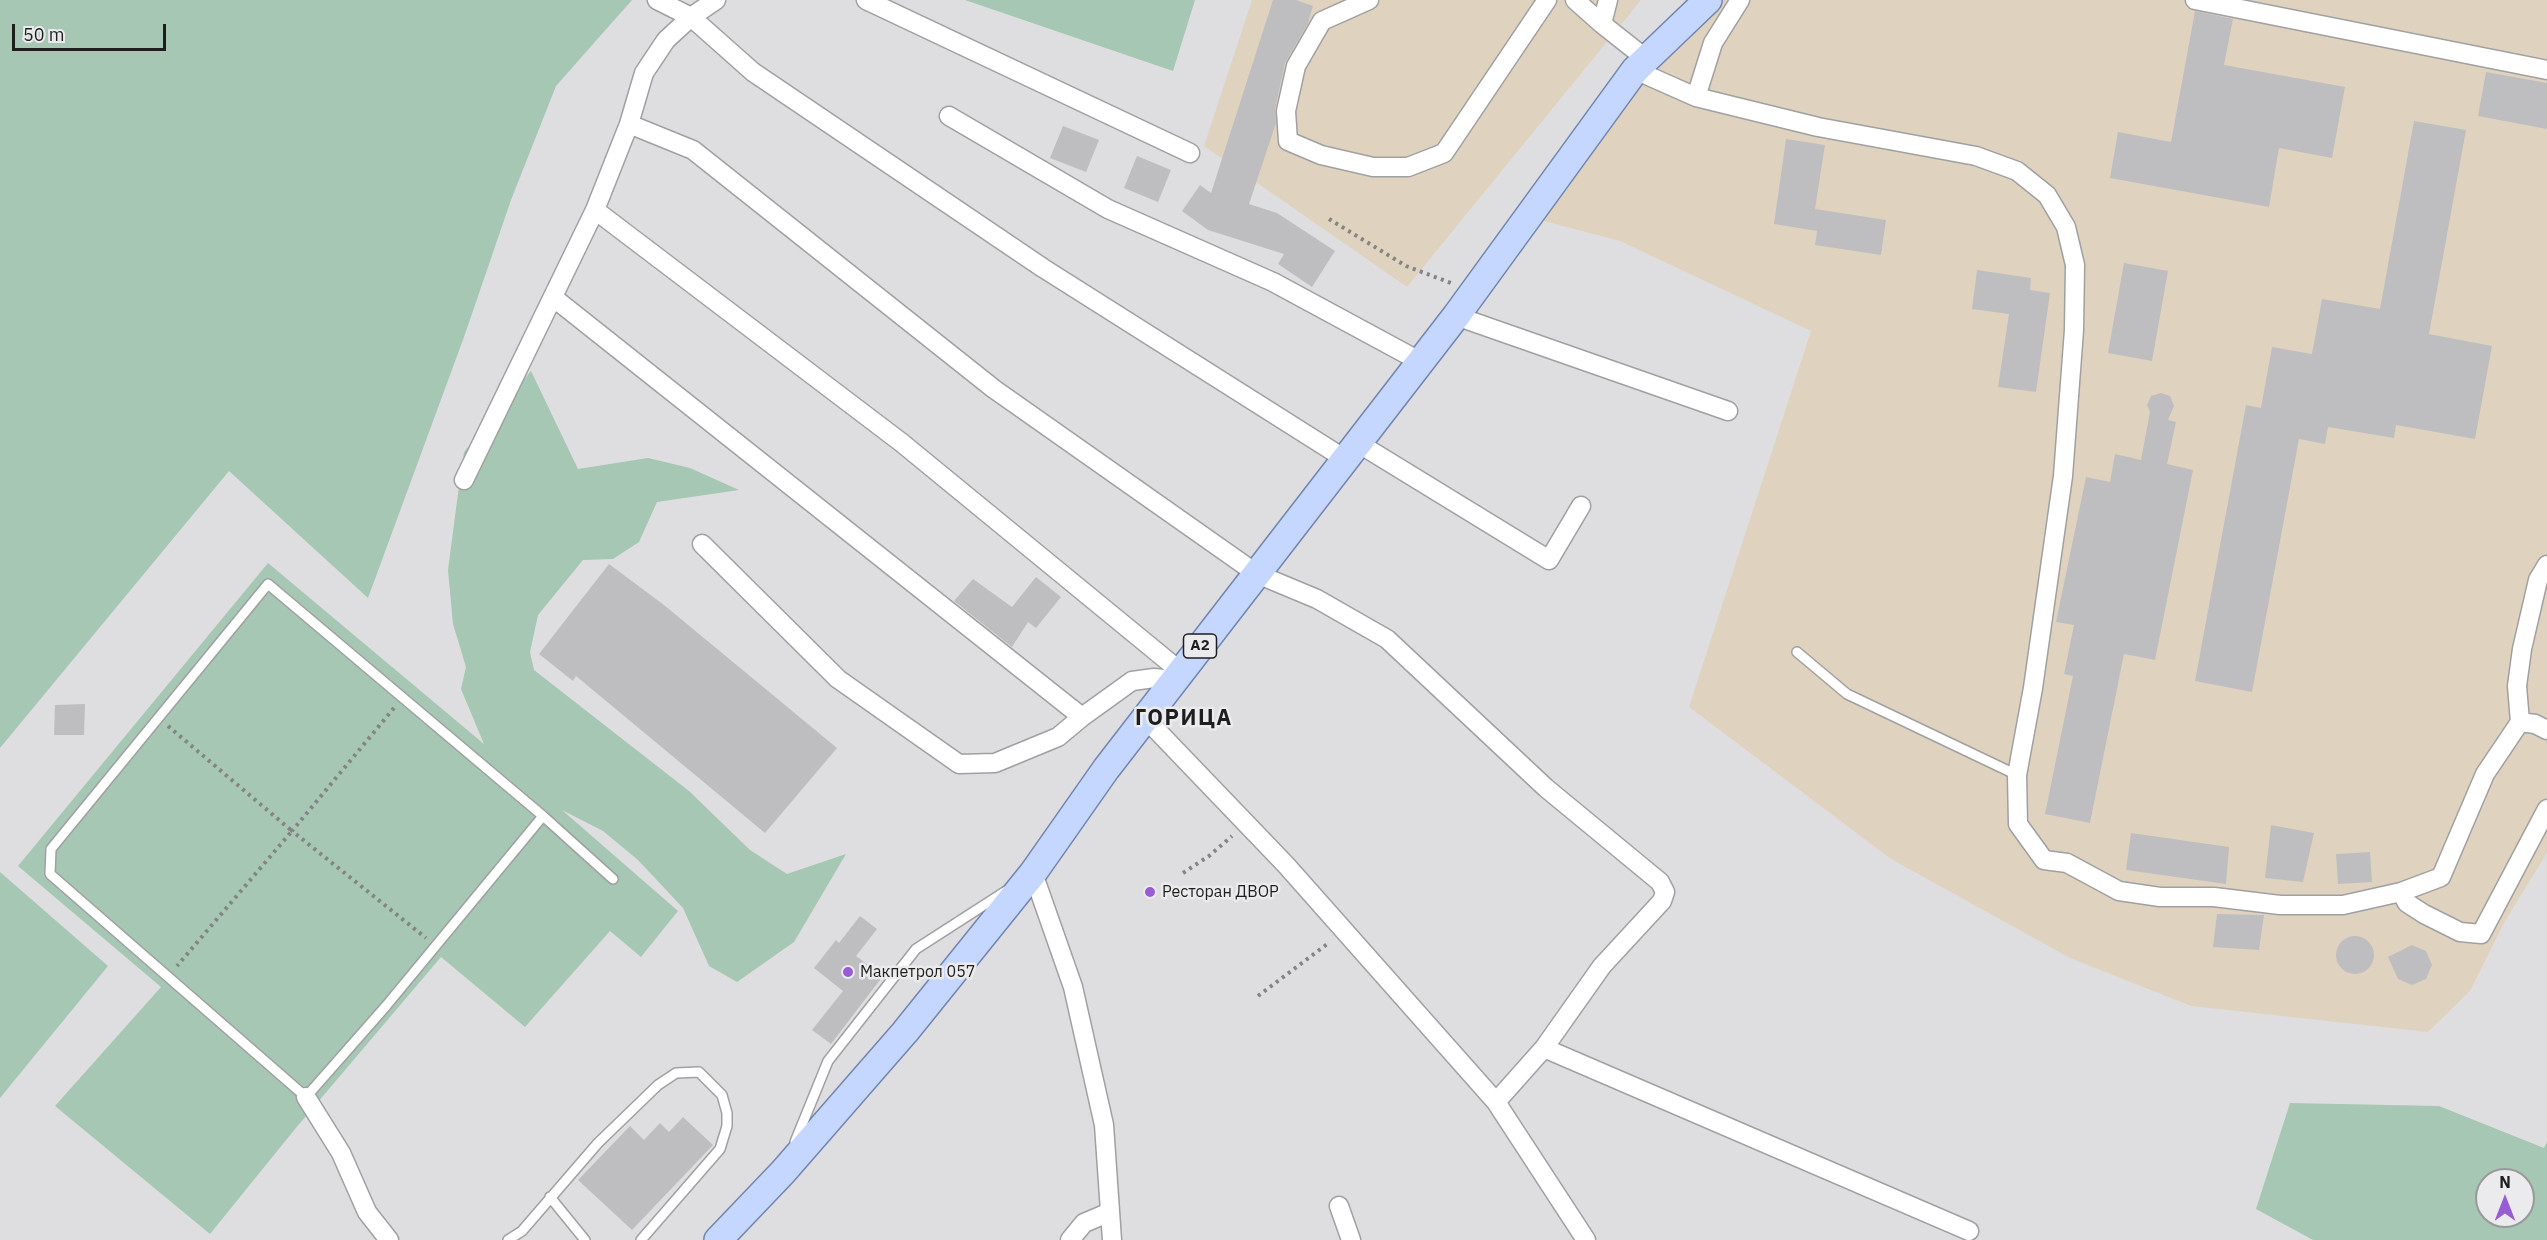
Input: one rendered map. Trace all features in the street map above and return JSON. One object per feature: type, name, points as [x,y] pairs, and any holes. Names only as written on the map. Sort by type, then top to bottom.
[{"type":"main road","name":"A2","points":[[1665,39],[1687,0]]},
{"type":"main road","name":"A2","points":[[718,1240],[783,1172],[906,1032],[1033,873],[1177,675],[1456,316],[1640,64],[1708,0]]},
{"type":"street","points":[[657,0],[691,17],[753,72],[1043,268],[1352,451],[1549,560],[1581,506]]},
{"type":"street","points":[[464,480],[596,210],[629,124],[644,73],[666,40],[691,17],[716,0]]},
{"type":"street","points":[[866,0],[1190,153]]},
{"type":"street","points":[[1369,0],[1322,21],[1296,66],[1286,111],[1288,141],[1321,154],[1372,167],[1408,167],[1444,153],[1547,0]]},
{"type":"street","points":[[1575,0],[1602,24],[1640,64],[1696,97],[1818,127],[1976,156],[2017,171],[2047,195],[2066,227],[2075,266],[2074,330],[2063,476],[2033,688],[2017,775],[2018,824],[2044,860],[2067,863],[2119,891],[2160,897],[2214,897],[2280,905],[2343,905],[2401,892],[2441,877],[2485,774],[2520,722],[2517,686],[2522,649],[2538,580],[2547,565]]},
{"type":"street","points":[[1602,24],[1608,0]]},
{"type":"street","points":[[1696,97],[1713,43],[1740,0]]},
{"type":"street","points":[[2195,0],[2547,70]]},
{"type":"street","points":[[949,116],[1108,209],[1273,282],[1420,362]]},
{"type":"street","points":[[629,124],[693,150],[994,389],[1257,574],[1317,599],[1387,639],[1546,788],[1659,882],[1665,892],[1662,902],[1602,966],[1544,1047],[1496,1102]]},
{"type":"street","points":[[596,210],[902,443],[1177,675]]},
{"type":"street","points":[[554,298],[1082,717]]},
{"type":"street","points":[[1456,316],[1728,411]]},
{"type":"street","points":[[702,544],[838,679],[959,764],[995,763],[1058,737],[1132,681],[1177,675]]},
{"type":"street","points":[[1145,718],[1345,931],[1496,1102],[1586,1240]]},
{"type":"street","points":[[2520,722],[2535,724],[2547,729]]},
{"type":"street","points":[[2401,892],[2407,903],[2424,914],[2460,932],[2481,934],[2547,809]]},
{"type":"street","points":[[1033,873],[1073,987],[1104,1125],[1112,1240]]},
{"type":"street","points":[[1544,1047],[1969,1231]]},
{"type":"street","points":[[306,1097],[341,1153],[367,1212],[389,1240]]},
{"type":"street","points":[[1340,1206],[1351,1240]]},
{"type":"street","points":[[1070,1240],[1084,1223],[1110,1212]]},
{"type":"lane","points":[[543,816],[436,946],[306,1097],[50,874],[51,849],[268,584],[543,816],[613,879]]},
{"type":"lane","points":[[1797,652],[1847,694],[2017,775]]},
{"type":"lane","points":[[783,1172],[828,1060],[916,949],[1033,873]]},
{"type":"lane","points":[[508,1240],[521,1236],[550,1197],[598,1143],[658,1085],[676,1073],[699,1072],[722,1095],[728,1113],[728,1126],[720,1149],[641,1240]]},
{"type":"lane","points":[[550,1197],[585,1240]]},
{"type":"path","points":[[1329,219],[1406,266],[1474,291]]},
{"type":"path","points":[[168,976],[403,698]]},
{"type":"path","points":[[157,717],[292,831],[436,946]]},
{"type":"path","points":[[1183,873],[1209,856],[1246,824]]},
{"type":"path","points":[[1258,996],[1345,931]]},
{"type":"shaded area","points":[[1252,0],[1641,0],[1407,287],[1204,146]]},
{"type":"shaded area","points":[[1707,0],[2547,0],[2547,853],[2505,921],[2470,991],[2428,1032],[2191,1006],[2070,958],[1891,859],[1689,707],[1811,331],[1620,241],[1540,220],[1651,67]]},
{"type":"green space","points":[[0,0],[632,0],[556,86],[511,200],[464,337],[368,598],[229,471],[0,748]]},
{"type":"green space","points":[[965,0],[1195,0],[1173,71]]},
{"type":"green space","points":[[531,371],[578,469],[648,458],[690,468],[739,490],[657,502],[639,542],[613,559],[583,560],[538,615],[530,652],[534,670],[689,791],[750,850],[787,874],[846,854],[794,942],[737,982],[709,966],[683,908],[638,860],[603,831],[562,810],[678,911],[641,957],[610,931],[525,1027],[441,957],[295,1129],[210,1234],[55,1106],[161,987],[18,866],[268,563],[484,744],[461,689],[466,667],[453,624],[448,570],[464,452]]},
{"type":"green space","points":[[0,872],[108,966],[0,1098]]},
{"type":"green space","points":[[2290,1103],[2439,1106],[2544,1148],[2547,1142],[2547,1240],[2313,1240],[2256,1209]]},
{"type":"building","points":[[1273,0],[1296,0],[1313,6],[1308,23],[1285,63],[1275,109],[1276,123],[1249,204],[1277,213],[1335,251],[1312,287],[1278,264],[1284,254],[1208,230],[1182,211],[1200,185],[1211,193]]},
{"type":"building","points":[[2195,11],[2233,19],[2224,65],[2345,87],[2332,158],[2279,148],[2269,207],[2110,178],[2118,132],[2171,142]]},
{"type":"building","points":[[2486,72],[2547,83],[2547,129],[2478,116]]},
{"type":"building","points":[[2414,121],[2466,130],[2429,334],[2492,346],[2475,439],[2396,425],[2394,438],[2328,427],[2325,444],[2299,439],[2252,692],[2195,681],[2246,405],[2261,408],[2272,347],[2312,354],[2322,299],[2380,309]]},
{"type":"building","points":[[1063,126],[1099,140],[1086,172],[1050,158]]},
{"type":"building","points":[[1786,139],[1825,145],[1815,209],[1886,220],[1881,255],[1815,245],[1817,231],[1774,224]]},
{"type":"building","points":[[1137,156],[1171,170],[1158,202],[1124,188]]},
{"type":"building","points":[[2124,263],[2168,271],[2152,361],[2108,353]]},
{"type":"building","points":[[1977,270],[2031,278],[2030,290],[2050,293],[2036,392],[1998,387],[2009,314],[1972,309]]},
{"type":"building","points":[[2161,393],[2170,396],[2174,406],[2168,420],[2176,422],[2167,464],[2193,470],[2155,660],[2124,654],[2090,823],[2045,814],[2073,676],[2064,674],[2074,625],[2056,622],[2086,477],[2110,482],[2115,454],[2141,460],[2150,412],[2147,405],[2151,396]]},
{"type":"building","points":[[609,564],[664,605],[837,748],[765,833],[576,676],[573,681],[539,654]]},
{"type":"building","points":[[1036,577],[1061,597],[1036,628],[1028,622],[1012,647],[954,601],[973,579],[1012,607]]},
{"type":"building","points":[[85,704],[84,735],[54,735],[55,705]]},
{"type":"building","points":[[2271,825],[2314,833],[2303,882],[2265,878]]},
{"type":"building","points":[[2131,833],[2229,847],[2226,884],[2126,870]]},
{"type":"building","points":[[2370,852],[2372,882],[2338,884],[2336,854]]},
{"type":"building","points":[[2217,914],[2264,915],[2259,950],[2213,947]]},
{"type":"building","points":[[860,916],[877,929],[856,956],[883,976],[831,1044],[812,1030],[843,991],[814,968],[836,940],[839,943]]},
{"type":"building","points":[[2355,936],[2368,942],[2374,955],[2368,968],[2355,974],[2342,968],[2336,955],[2342,942]]},
{"type":"building","points":[[2412,945],[2426,951],[2432,965],[2426,979],[2412,985],[2398,979],[2388,957]]},
{"type":"building","points":[[683,1117],[713,1145],[632,1230],[578,1180],[630,1126],[644,1140],[660,1123],[669,1132]]},
{"type":"place","name":"Ресторан ДВОР","points":[[1150,892]]},
{"type":"place","name":"Макпетрол 057","points":[[848,972]]},
{"type":"district","name":"ГОРИЦА","points":[[1184,719]]}]
